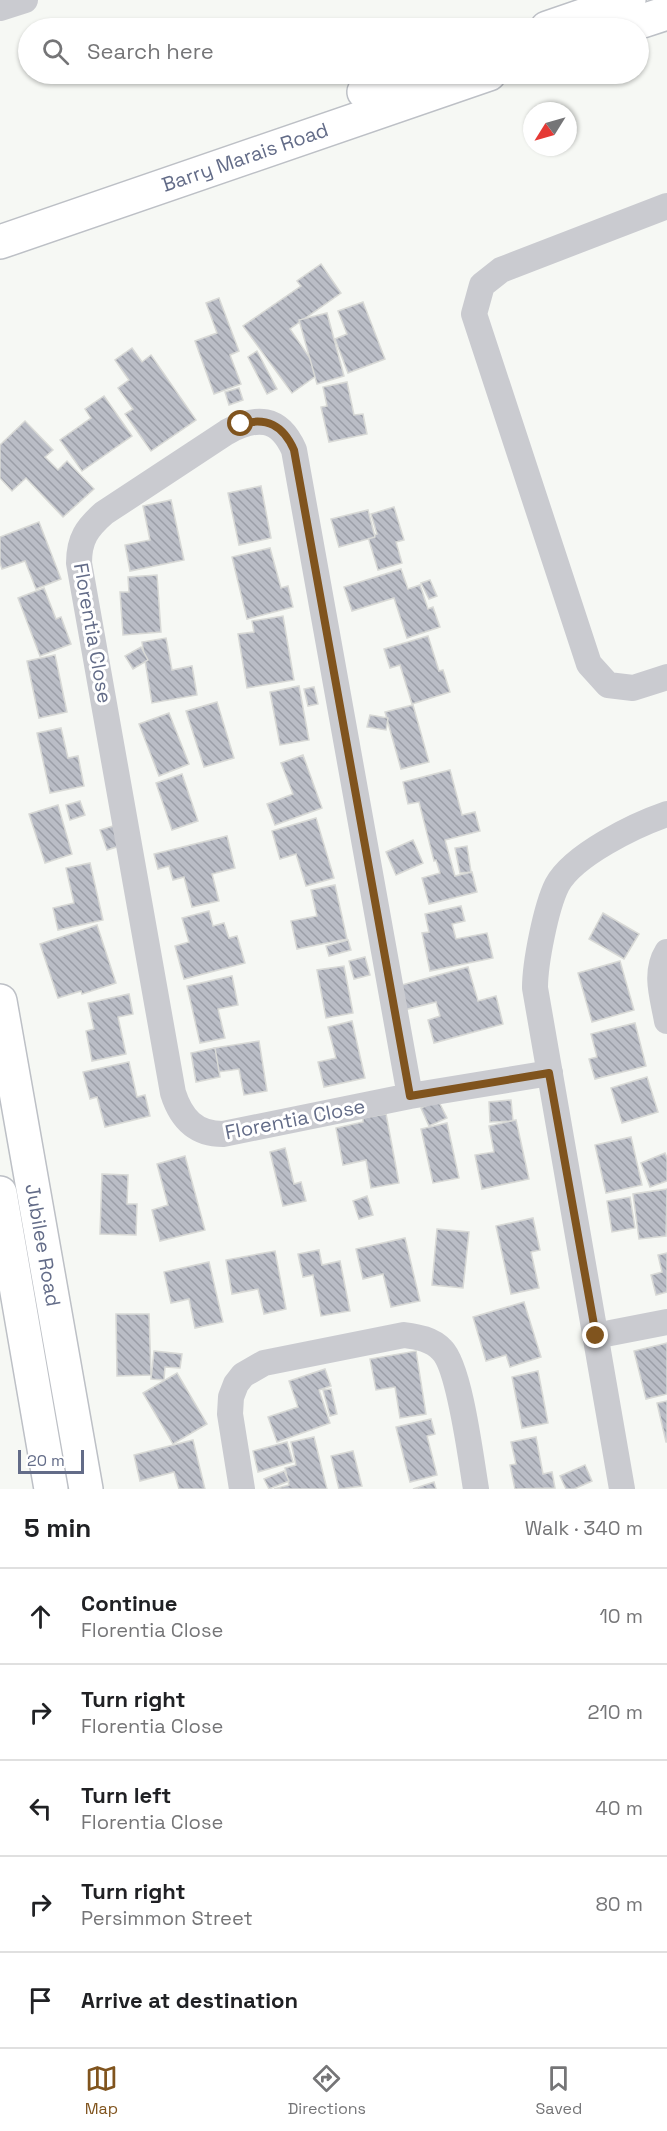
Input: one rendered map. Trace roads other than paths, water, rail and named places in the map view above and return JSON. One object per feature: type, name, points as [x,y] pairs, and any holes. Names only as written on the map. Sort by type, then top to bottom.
[{"type":"main road","points":[[576,18],[629,0]]},
{"type":"main road","points":[[649,19],[667,13]]},
{"type":"main road","name":"Barry Marais Road","points":[[0,219],[389,84]]},
{"type":"main road","name":"Barry Marais Road","points":[[0,242],[460,84]]},
{"type":"main road","points":[[0,254],[68,218]]},
{"type":"main road","name":"Jubilee Road","points":[[0,1001],[86,1489]]},
{"type":"main road","name":"Jubilee Road","points":[[0,1193],[51,1489]]},
{"type":"street","points":[[0,8],[25,0]]},
{"type":"street","points":[[667,206],[501,270],[482,285],[474,314],[589,664],[608,685],[633,688],[667,677]]},
{"type":"street","name":"Florentia Close","points":[[410,1096],[294,450],[289,437],[279,428],[266,422],[255,421],[241,424],[104,513],[88,530],[79,548],[173,1093],[178,1108],[196,1129],[215,1134],[230,1133],[410,1096],[549,1073]]},
{"type":"street","points":[[622,1489],[549,1073],[535,988],[535,971],[552,897],[557,885],[570,869],[600,846],[636,826],[667,814]]},
{"type":"street","points":[[667,952],[660,970],[667,1020]]},
{"type":"street","points":[[596,1336],[667,1322]]},
{"type":"street","points":[[242,1489],[230,1414],[231,1397],[236,1384],[243,1376],[264,1363],[404,1335],[428,1340],[442,1349],[452,1363],[476,1489]]}]
